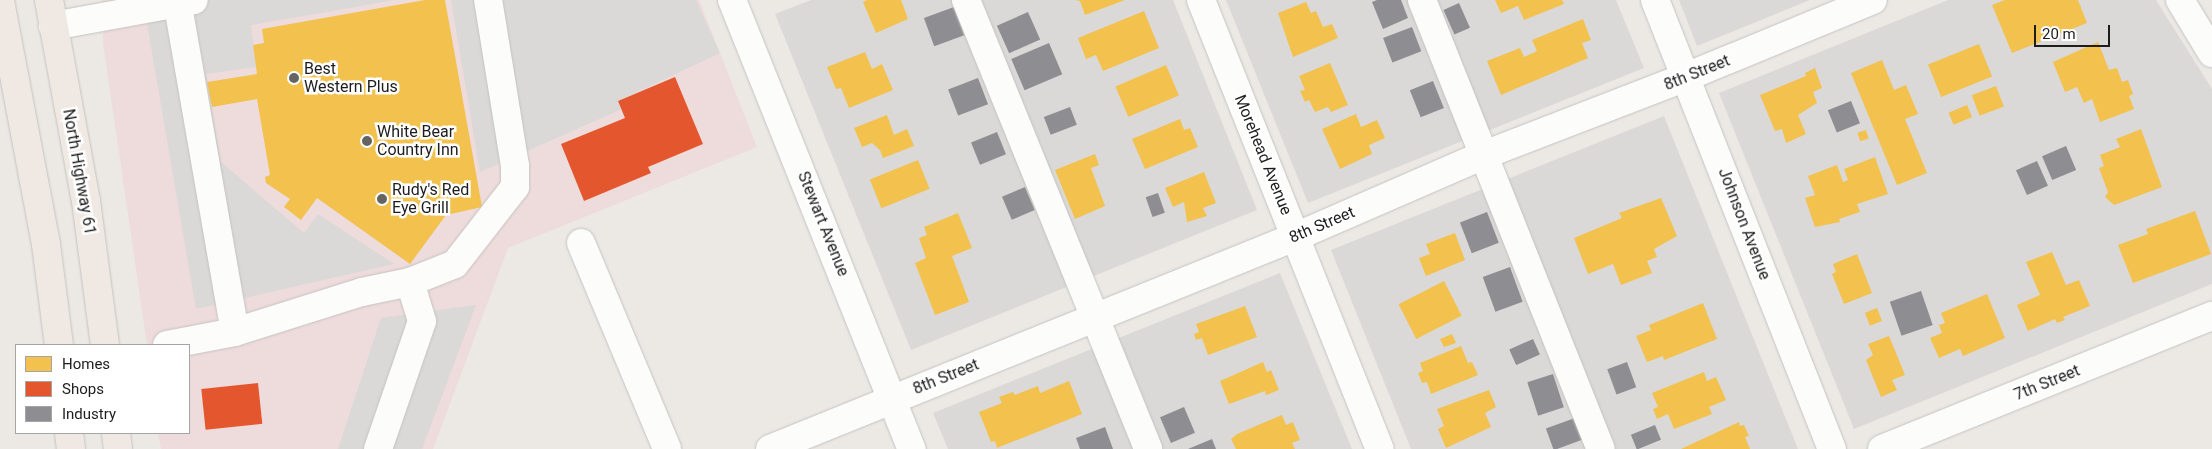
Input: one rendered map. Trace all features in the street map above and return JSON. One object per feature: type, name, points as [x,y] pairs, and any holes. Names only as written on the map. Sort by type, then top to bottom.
[{"type":"main road","points":[[0,1],[46,244],[58,344]]},
{"type":"main road","name":"North Highway 61","points":[[51,13],[86,201],[105,344]]},
{"type":"main road","points":[[69,434],[71,449]]},
{"type":"main road","points":[[116,434],[118,449]]},
{"type":"street","points":[[172,344],[235,332],[362,292],[410,282],[455,264],[515,187],[515,166],[488,0]]},
{"type":"street","name":"Stewart Avenue","points":[[732,0],[912,449]]},
{"type":"street","points":[[966,0],[1148,449]]},
{"type":"street","name":"Morehead Avenue","points":[[1201,0],[1380,449]]},
{"type":"street","points":[[1422,0],[1601,449]]},
{"type":"street","name":"Johnson Avenue","points":[[1655,0],[1832,449]]},
{"type":"street","name":"8th Street","points":[[770,449],[1295,237],[1484,155],[1686,77],[1873,0]]},
{"type":"street","points":[[2180,0],[2212,54]]},
{"type":"street","points":[[51,13],[184,1],[235,332]]},
{"type":"street","points":[[582,242],[667,449]]},
{"type":"street","points":[[378,449],[422,321],[410,282]]},
{"type":"street","name":"7th Street","points":[[1882,449],[2212,316]]},
{"type":"shaded area","points":[[102,0],[699,0],[757,147],[508,248],[433,449],[161,449],[158,434],[190,434],[190,344],[147,344],[103,43]]},
{"type":"shaded area","points":[[143,0],[395,0],[251,25],[256,67],[206,74],[221,162],[304,233],[318,214],[394,264],[196,309]]},
{"type":"shaded area","points":[[451,0],[696,0],[720,53],[618,101],[622,109],[480,172]]},
{"type":"shaded area","points":[[811,0],[1173,0],[1257,210],[911,350],[775,14]]},
{"type":"shaded area","points":[[1226,0],[1616,0],[1644,68],[1308,203]]},
{"type":"shaded area","points":[[1679,0],[1810,0],[1697,46]]},
{"type":"shaded area","points":[[1948,0],[2156,0],[2212,89],[2212,284],[1854,429],[1719,93]]},
{"type":"shaded area","points":[[1664,116],[1798,449],[1411,449],[1331,250]]},
{"type":"shaded area","points":[[1280,273],[1352,449],[948,449],[933,413]]},
{"type":"shaded area","points":[[476,305],[422,449],[338,449],[381,318]]},
{"type":"building: Homes","name":"White Bear Country Inn","points":[[425,0],[445,0],[482,207],[446,215],[410,264],[317,198],[301,220],[284,207],[290,199],[266,183],[265,177],[270,175],[257,99],[212,107],[207,82],[257,74],[253,45],[264,43],[262,29]]},
{"type":"building: Homes","points":[[867,0],[901,0],[908,19],[876,33],[863,2]]},
{"type":"building: Homes","points":[[1075,0],[1125,0],[1085,15],[1080,1]]},
{"type":"building: Homes","points":[[1495,0],[1562,0],[1564,4],[1524,20],[1518,6],[1501,13]]},
{"type":"building: Homes","points":[[2005,0],[2078,0],[2087,23],[2012,53],[1992,5]]},
{"type":"building: Homes","points":[[1306,2],[1311,13],[1316,11],[1323,27],[1332,24],[1338,38],[1293,57],[1278,13]]},
{"type":"building: Homes","points":[[1144,11],[1159,48],[1103,71],[1096,55],[1086,59],[1078,38]]},
{"type":"building: Homes","points":[[1583,19],[1591,40],[1582,43],[1588,58],[1501,95],[1487,61],[1520,48],[1524,57],[1537,51],[1532,40]]},
{"type":"building: Homes","points":[[2098,42],[2109,70],[2117,68],[2122,82],[2128,80],[2133,94],[2129,96],[2134,109],[2100,122],[2092,99],[2084,103],[2077,87],[2065,92],[2053,62]]},
{"type":"building: Homes","points":[[1979,44],[1992,76],[1941,97],[1928,65]]},
{"type":"building: Homes","points":[[865,52],[872,69],[882,64],[893,90],[849,108],[841,88],[836,89],[827,67]]},
{"type":"building: Homes","points":[[1882,60],[1894,90],[1906,85],[1918,114],[1905,119],[1927,173],[1897,185],[1851,73]]},
{"type":"building: Homes","points":[[1330,63],[1348,105],[1331,112],[1328,107],[1315,112],[1309,100],[1305,102],[1300,91],[1305,90],[1299,76]]},
{"type":"building: Homes","points":[[1166,65],[1179,95],[1128,117],[1115,86]]},
{"type":"building: Homes","points":[[1815,68],[1822,88],[1813,92],[1817,103],[1798,115],[1806,134],[1786,143],[1782,129],[1775,131],[1760,95],[1806,76],[1805,73]]},
{"type":"building: Homes","points":[[1996,86],[2004,107],[1980,116],[1972,95]]},
{"type":"building: Homes","points":[[1967,105],[1972,117],[1954,125],[1949,113]]},
{"type":"building: Homes","points":[[1356,114],[1361,127],[1377,120],[1385,138],[1369,145],[1372,154],[1340,169],[1322,129]]},
{"type":"building: Homes","points":[[887,115],[894,135],[907,129],[914,146],[883,158],[880,150],[872,143],[862,147],[854,128]]},
{"type":"building: Homes","points":[[1180,119],[1184,130],[1190,128],[1198,147],[1145,169],[1132,139]]},
{"type":"building: Homes","points":[[2141,129],[2162,187],[2114,205],[2105,197],[2108,192],[2099,168],[2104,166],[2100,155],[2120,147],[2116,139]]},
{"type":"building: Homes","points":[[1866,130],[1869,139],[1860,141],[1857,133]]},
{"type":"building: Homes","points":[[1095,154],[1099,165],[1091,168],[1105,206],[1075,219],[1055,170]]},
{"type":"building: Homes","points":[[1875,157],[1888,194],[1857,204],[1860,212],[1839,219],[1840,222],[1815,227],[1805,198],[1815,195],[1808,176],[1837,165],[1843,182],[1848,180],[1844,169]]},
{"type":"building: Homes","points":[[918,160],[930,189],[881,208],[870,179]]},
{"type":"building: Homes","points":[[1204,172],[1216,203],[1203,208],[1207,216],[1187,222],[1184,202],[1173,207],[1165,188]]},
{"type":"building: Homes","points":[[1661,198],[1677,236],[1654,249],[1657,257],[1647,261],[1652,273],[1621,285],[1613,264],[1588,274],[1574,238],[1622,218],[1619,213]]},
{"type":"building: Homes","points":[[2195,211],[2211,254],[2133,283],[2118,245],[2148,234],[2146,229]]},
{"type":"building: Homes","points":[[958,213],[972,248],[952,256],[969,302],[935,315],[915,263],[926,258],[919,238],[927,235],[924,227]]},
{"type":"building: Homes","points":[[1455,233],[1465,260],[1426,276],[1419,258],[1430,254],[1426,244]]},
{"type":"building: Homes","points":[[2052,252],[2066,285],[2079,280],[2090,306],[2063,317],[2065,320],[2057,323],[2055,319],[2028,331],[2017,305],[2040,295],[2026,262]]},
{"type":"building: Homes","points":[[1857,254],[1872,293],[1844,304],[1832,274],[1836,272],[1833,264]]},
{"type":"building: Homes","points":[[1444,281],[1462,316],[1416,339],[1399,304]]},
{"type":"building: Homes","points":[[1987,294],[2005,338],[1963,356],[1960,349],[1939,358],[1930,338],[1942,333],[1939,325],[1945,323],[1941,313]]},
{"type":"building: Homes","points":[[1703,303],[1717,339],[1664,360],[1663,356],[1647,362],[1636,336],[1651,330],[1649,325]]},
{"type":"building: Homes","points":[[1245,306],[1257,337],[1208,355],[1202,338],[1196,340],[1194,334],[1199,332],[1196,324]]},
{"type":"building: Homes","points":[[1877,308],[1882,321],[1870,326],[1865,313]]},
{"type":"building: Homes","points":[[1452,334],[1456,343],[1444,347],[1440,339]]},
{"type":"building: Homes","points":[[1889,336],[1905,375],[1892,380],[1897,390],[1881,397],[1866,360],[1873,355],[1868,344]]},
{"type":"building: Homes","points":[[1461,346],[1468,363],[1472,362],[1478,375],[1431,394],[1427,382],[1422,383],[1418,373],[1423,371],[1420,363]]},
{"type":"building: Homes","points":[[1263,362],[1267,372],[1271,370],[1279,390],[1266,395],[1265,391],[1229,404],[1220,381]]},
{"type":"building: Homes","points":[[1704,372],[1707,381],[1716,377],[1726,400],[1709,407],[1712,414],[1674,429],[1668,414],[1657,419],[1653,409],[1658,407],[1652,393]]},
{"type":"building: Homes","points":[[1069,381],[1082,414],[997,448],[995,441],[991,442],[979,412],[1002,403],[999,397],[1013,392],[1015,395],[1038,386],[1040,393]]},
{"type":"building: Homes","points":[[1489,390],[1496,407],[1485,413],[1491,427],[1446,448],[1438,429],[1444,426],[1437,409]]},
{"type":"building: Homes","points":[[1282,415],[1286,425],[1293,422],[1300,440],[1292,443],[1295,449],[1236,449],[1231,439],[1237,434]]},
{"type":"building: Homes","points":[[1739,422],[1740,426],[1744,425],[1749,436],[1745,437],[1750,449],[1681,449]]},
{"type":"building: Shops","points":[[675,77],[703,144],[648,167],[651,173],[584,201],[561,144],[625,118],[618,101]]},
{"type":"building: Shops","points":[[258,383],[262,424],[206,430],[201,389]]},
{"type":"building: Industry","points":[[1377,0],[1401,0],[1408,18],[1383,29],[1372,2]]},
{"type":"building: Industry","points":[[1459,3],[1470,28],[1454,35],[1443,10]]},
{"type":"building: Industry","points":[[954,7],[964,35],[934,46],[924,18]]},
{"type":"building: Industry","points":[[1028,12],[1040,39],[1009,53],[997,26]]},
{"type":"building: Industry","points":[[1412,27],[1421,51],[1392,62],[1383,38]]},
{"type":"building: Industry","points":[[1049,43],[1062,74],[1025,90],[1011,59]]},
{"type":"building: Industry","points":[[978,78],[988,104],[958,116],[948,89]]},
{"type":"building: Industry","points":[[1433,81],[1444,108],[1421,117],[1410,90]]},
{"type":"building: Industry","points":[[1851,101],[1860,123],[1837,133],[1828,110]]},
{"type":"building: Industry","points":[[1070,107],[1077,125],[1051,135],[1044,117]]},
{"type":"building: Industry","points":[[997,132],[1006,154],[980,165],[971,142]]},
{"type":"building: Industry","points":[[2066,146],[2076,170],[2052,180],[2042,156]]},
{"type":"building: Industry","points":[[2037,161],[2048,186],[2027,195],[2016,170]]},
{"type":"building: Industry","points":[[1025,187],[1035,210],[1012,220],[1002,197]]},
{"type":"building: Industry","points":[[1158,193],[1165,213],[1153,217],[1146,197]]},
{"type":"building: Industry","points":[[1487,212],[1499,243],[1472,253],[1460,222]]},
{"type":"building: Industry","points":[[1510,267],[1523,302],[1495,312],[1483,277]]},
{"type":"building: Industry","points":[[1921,291],[1933,325],[1902,336],[1890,302]]},
{"type":"building: Industry","points":[[1533,339],[1540,355],[1516,365],[1509,350]]},
{"type":"building: Industry","points":[[1627,362],[1636,387],[1617,395],[1607,369]]},
{"type":"building: Industry","points":[[1553,374],[1564,407],[1538,416],[1527,382]]},
{"type":"building: Industry","points":[[1184,407],[1195,433],[1171,443],[1160,417]]},
{"type":"building: Industry","points":[[1575,418],[1583,440],[1553,449],[1546,429]]},
{"type":"building: Industry","points":[[1655,425],[1661,440],[1637,449],[1631,435]]},
{"type":"building: Industry","points":[[1105,427],[1113,449],[1080,449],[1076,438]]},
{"type":"building: Industry","points":[[1212,439],[1216,449],[1188,449]]},
{"type":"place","name":"Best Western Plus","points":[[294,78]]},
{"type":"place","name":"White Bear Country Inn","points":[[367,141]]},
{"type":"place","name":"Rudy's Red Eye Grill","points":[[382,199]]}]
